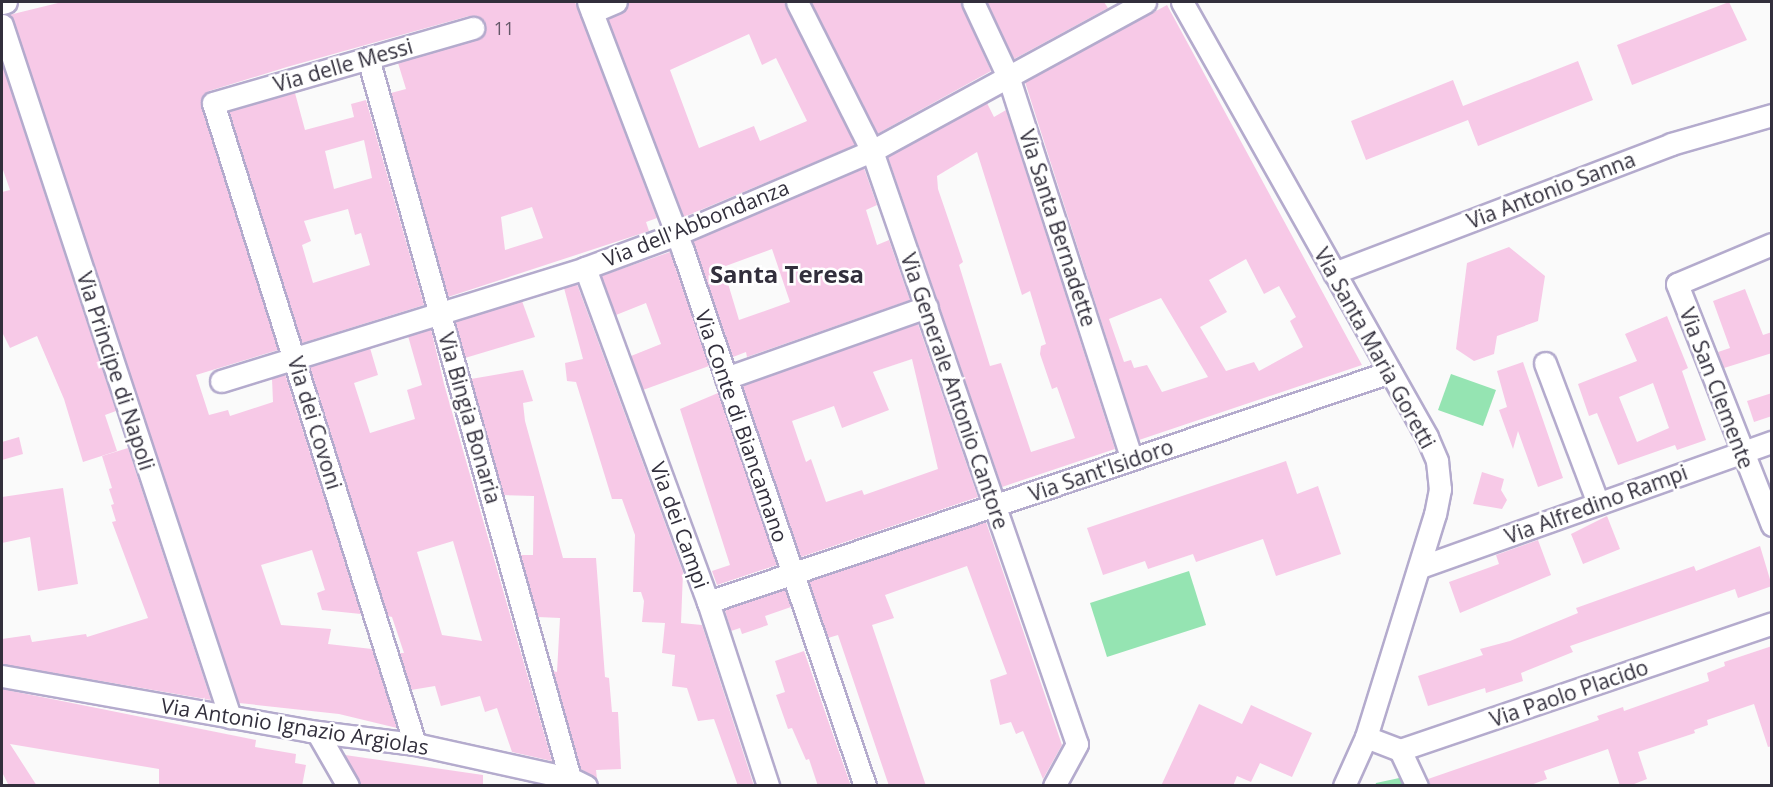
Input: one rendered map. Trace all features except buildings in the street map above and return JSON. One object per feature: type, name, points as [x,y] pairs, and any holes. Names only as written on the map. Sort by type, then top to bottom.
[{"type":"street","points":[[2,3],[6,2]]},
{"type":"street","points":[[590,7],[616,2]]},
{"type":"street","name":"Via Generale Antonio Cantore","points":[[797,2],[872,151],[1077,744],[1054,786]]},
{"type":"street","name":"Via Santa Bernadette","points":[[973,2],[1009,79],[1132,459]]},
{"type":"street","name":"Via dell'Abbondanza","points":[[221,381],[295,360],[440,312],[585,268],[677,234],[872,151],[1009,79],[1145,2]]},
{"type":"street","name":"Via Santa Maria Goretti","points":[[1182,2],[1390,372],[1437,461],[1440,489],[1420,567],[1366,737],[1344,786]]},
{"type":"street","name":"Via Conte di Biancamano","points":[[590,7],[677,234],[865,786]]},
{"type":"street","name":"Via Principe di Napoli","points":[[2,26],[230,717]]},
{"type":"street","name":"Via delle Messi","points":[[213,102],[473,28]]},
{"type":"street","name":"Via Bingia Bonaria","points":[[369,58],[440,312],[578,782]]},
{"type":"street","name":"Via dei Covoni","points":[[213,102],[415,744]]},
{"type":"street","name":"Via Antonio Sanna","points":[[1334,273],[1671,144],[1772,115]]},
{"type":"street","name":"Via San Clemente","points":[[1772,244],[1677,284],[1741,452],[1772,525]]},
{"type":"street","name":"Via dei Campi","points":[[585,268],[708,602],[768,786]]},
{"type":"street","points":[[726,378],[927,307]]},
{"type":"street","points":[[1545,363],[1598,503]]},
{"type":"street","name":"Via Sant'Isidoro","points":[[708,602],[1390,372]]},
{"type":"street","name":"Via Alfredino Rampi","points":[[1420,567],[1772,442]]},
{"type":"street","name":"Via Paolo Placido","points":[[1400,750],[1772,623]]},
{"type":"street","name":"Via Antonio Ignazio Argiolas","points":[[2,676],[317,732],[415,744],[578,782]]},
{"type":"street","points":[[317,732],[348,786]]},
{"type":"street","points":[[1366,737],[1400,750],[1418,786]]},
{"type":"green space","points":[[1451,374],[1496,390],[1483,426],[1438,410]]},
{"type":"green space","points":[[1189,571],[1206,625],[1107,657],[1090,603]]},
{"type":"green space","points":[[1404,777],[1411,786],[1375,786],[1376,783]]},
{"type":"district","name":"Santa Teresa","points":[[787,274]]}]
